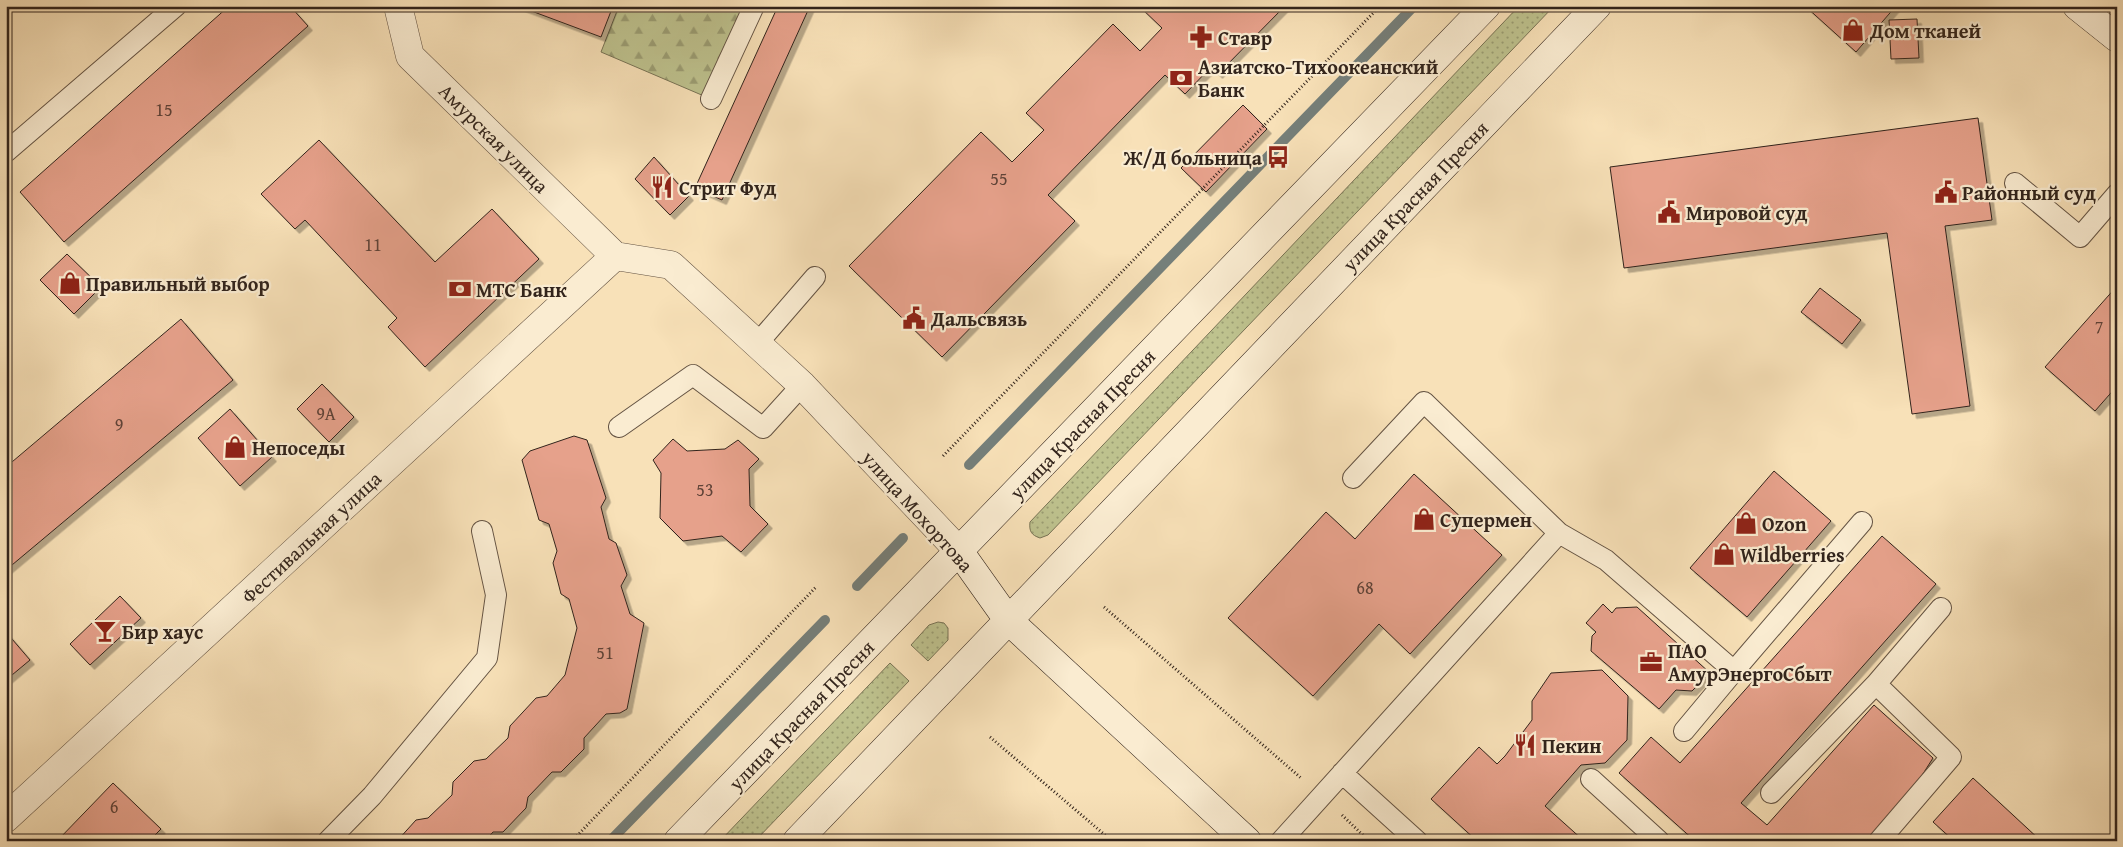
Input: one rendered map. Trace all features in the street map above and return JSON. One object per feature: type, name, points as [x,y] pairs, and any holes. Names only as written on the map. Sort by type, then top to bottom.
[{"type":"street","name":"Амурская улица","points":[[398,6],[410,56],[615,256]]},
{"type":"street","name":"улица Красная Пресня","points":[[678,841],[1486,6]]},
{"type":"street","name":"улица Красная Пресня","points":[[797,841],[1597,6]]},
{"type":"street","points":[[2077,6],[2117,38]]},
{"type":"street","name":"улица Мохортова","points":[[615,256],[671,265],[802,385],[959,551],[1008,620],[1246,841]]},
{"type":"street","name":"Фестивальная улица","points":[[6,818],[615,256]]},
{"type":"lane","points":[[6,152],[176,6]]},
{"type":"lane","points":[[711,99],[754,6]]},
{"type":"lane","points":[[2015,183],[2080,237],[2117,194]]},
{"type":"lane","points":[[757,344],[815,277]]},
{"type":"lane","points":[[619,427],[693,374],[763,428],[802,385]]},
{"type":"lane","points":[[1353,478],[1424,402],[1559,534],[1606,560],[1734,671]]},
{"type":"lane","points":[[1684,731],[1862,522]]},
{"type":"lane","points":[[328,841],[372,796],[487,658],[496,595],[482,531]]},
{"type":"lane","points":[[1281,841],[1559,534]]},
{"type":"lane","points":[[1771,793],[1876,684],[1941,608]]},
{"type":"lane","points":[[1876,684],[1951,757],[1878,841]]},
{"type":"lane","points":[[1342,773],[1417,841]]},
{"type":"lane","points":[[1591,779],[1659,841]]},
{"type":"path","points":[[943,456],[1380,6]]},
{"type":"path","points":[[572,841],[816,587]]},
{"type":"path","points":[[1104,607],[1322,796],[1369,841]]},
{"type":"path","points":[[990,737],[1112,841]]},
{"type":"green space","points":[[619,6],[750,6],[711,99],[601,52]]},
{"type":"green space","points":[[1519,6],[1554,6],[1048,535],[1040,538],[1034,536],[1030,530],[1030,522]]},
{"type":"green space","points":[[938,622],[944,623],[948,628],[948,640],[928,661],[911,645],[929,625]]},
{"type":"green space","points":[[890,663],[909,681],[755,841],[720,841]]},
{"type":"building","points":[[229,6],[290,6],[308,26],[64,242],[20,192]]},
{"type":"building","points":[[518,6],[613,6],[601,37]]},
{"type":"building","points":[[778,6],[810,6],[722,200],[695,188]]},
{"type":"building","points":[[1139,6],[1285,6],[1218,74],[1211,67],[1185,94],[1165,75],[1048,195],[1075,221],[942,357],[849,266],[981,132],[1012,162],[1044,130],[1026,113],[1113,24],[1140,51],[1162,28]]},
{"type":"building","name":"Дом тканей","points":[[1805,6],[1896,6],[1856,52]]},
{"type":"building","points":[[1917,19],[1919,58],[1891,59],[1889,20]]},
{"type":"building","points":[[1243,105],[1267,129],[1206,192],[1181,168]]},
{"type":"building","points":[[1978,118],[1992,220],[1945,226],[1970,406],[1912,414],[1887,233],[1624,268],[1610,167]]},
{"type":"building","points":[[319,140],[435,262],[492,209],[539,259],[425,367],[388,327],[397,318],[305,220],[295,229],[261,194]]},
{"type":"building","name":"Стрит Фуд","points":[[654,157],[689,196],[670,215],[635,179]]},
{"type":"building","name":"Правильный выбор","points":[[67,254],[101,287],[74,314],[40,280]]},
{"type":"building","points":[[2117,286],[2117,386],[2095,411],[2045,367]]},
{"type":"building","points":[[1820,288],[1861,320],[1842,344],[1801,312]]},
{"type":"building","points":[[181,319],[233,380],[6,570],[6,467]]},
{"type":"building","points":[[322,384],[354,417],[329,442],[297,409]]},
{"type":"building","name":"Непоседы","points":[[230,409],[272,457],[240,486],[198,438]]},
{"type":"building","points":[[574,436],[587,440],[606,498],[601,507],[609,539],[616,543],[627,575],[621,586],[630,614],[644,623],[627,709],[620,713],[606,714],[584,738],[584,749],[561,772],[552,772],[528,797],[526,808],[503,832],[493,832],[485,841],[397,841],[416,820],[428,818],[452,795],[453,782],[474,761],[486,759],[508,738],[510,726],[536,698],[547,696],[565,675],[577,628],[569,599],[561,594],[553,563],[557,551],[549,524],[539,520],[522,460],[530,451]]},
{"type":"building","points":[[673,439],[687,451],[725,449],[738,440],[759,459],[749,469],[750,506],[768,524],[741,552],[722,536],[683,541],[660,518],[661,473],[653,460]]},
{"type":"building","points":[[1774,471],[1831,521],[1747,617],[1690,568]]},
{"type":"building","points":[[1414,474],[1502,555],[1410,654],[1379,624],[1313,696],[1228,618],[1326,512],[1355,539]]},
{"type":"building","points":[[1882,536],[1936,584],[1741,803],[1767,825],[1874,705],[1933,758],[1890,826],[1874,841],[1695,841],[1619,773],[1651,737],[1680,763]]},
{"type":"building","name":"Бир хаус","points":[[120,596],[141,618],[90,665],[70,644]]},
{"type":"building","name":"ПАО АмурЭнергоСбыт","points":[[1603,604],[1612,613],[1616,608],[1637,607],[1710,673],[1692,691],[1676,690],[1659,709],[1591,651],[1592,636],[1596,632],[1586,623]]},
{"type":"building","points":[[6,632],[30,660],[6,680]]},
{"type":"building","points":[[1602,670],[1628,696],[1627,740],[1605,763],[1581,765],[1545,806],[1584,841],[1477,841],[1431,799],[1479,747],[1497,764],[1505,756],[1532,720],[1532,701],[1551,673]]},
{"type":"building","points":[[1973,778],[2041,841],[1954,841],[1933,822]]},
{"type":"building","points":[[113,783],[161,829],[149,841],[57,841]]},
{"type":"waterway","points":[[969,465],[1414,6]]},
{"type":"waterway","points":[[857,586],[903,538]]},
{"type":"waterway","points":[[610,841],[825,620]]},
{"type":"place","name":"Дом тканей","points":[[1853,30]]},
{"type":"place","name":"Ставр","points":[[1201,37]]},
{"type":"place","name":"Азиатско-Тихоокеанский Банк","points":[[1181,78]]},
{"type":"place","name":"Ж/Д больница","points":[[1278,157]]},
{"type":"place","name":"Стрит Фуд","points":[[662,187]]},
{"type":"place","name":"Районный суд","points":[[1946,192]]},
{"type":"place","name":"Мировой суд","points":[[1669,212]]},
{"type":"place","name":"Правильный выбор","points":[[70,283]]},
{"type":"place","name":"МТС Банк","points":[[460,289]]},
{"type":"place","name":"Дальсвязь","points":[[914,318]]},
{"type":"place","name":"Непоседы","points":[[235,447]]},
{"type":"place","name":"Cупермен","points":[[1424,519]]},
{"type":"place","name":"Ozon","points":[[1746,523]]},
{"type":"place","name":"Wildberries","points":[[1724,554]]},
{"type":"place","name":"Бир хаус","points":[[105,631]]},
{"type":"place","name":"ПАО АмурЭнергоСбыт","points":[[1651,662]]},
{"type":"place","name":"Пекин","points":[[1525,745]]}]
